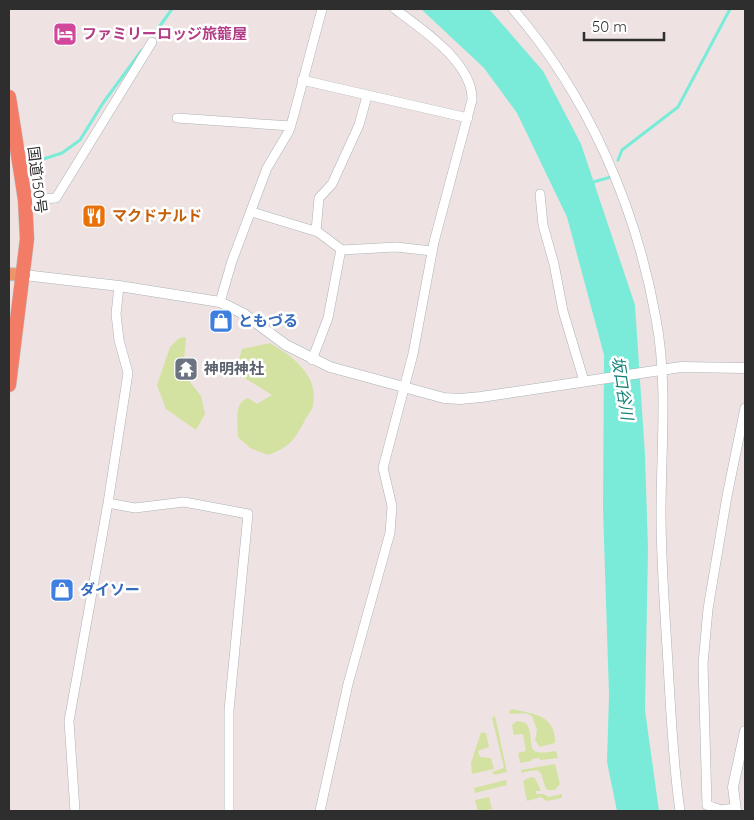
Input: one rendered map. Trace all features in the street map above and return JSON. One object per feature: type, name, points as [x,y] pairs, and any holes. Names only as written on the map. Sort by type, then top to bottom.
[{"type":"highway","name":"国道150号","points":[[9,97],[25,200],[27,239],[24,276],[9,385]]},
{"type":"main road","points":[[9,274],[24,276]]},
{"type":"street","points":[[220,302],[232,261],[267,168],[291,126],[322,9]]},
{"type":"street","points":[[320,811],[348,684],[390,533],[392,506],[383,468],[406,386],[424,306],[432,251],[468,118],[472,89],[466,73],[433,39],[395,9]]},
{"type":"street","points":[[513,9],[553,60],[584,111],[618,185],[640,246],[656,320],[662,371],[661,550],[674,774],[680,811]]},
{"type":"street","points":[[25,200],[56,198],[152,42]]},
{"type":"street","points":[[302,80],[468,118]]},
{"type":"street","points":[[316,231],[320,198],[332,184],[359,125],[368,96]]},
{"type":"street","points":[[177,118],[291,126]]},
{"type":"street","points":[[540,194],[543,225],[554,264],[563,311],[587,381]]},
{"type":"street","points":[[252,212],[316,231],[341,249],[396,247],[432,251]]},
{"type":"street","points":[[312,360],[328,318],[341,249]]},
{"type":"street","points":[[24,276],[120,286],[220,302],[244,314],[286,345],[312,360],[330,367],[406,386],[444,398],[460,399],[698,366],[745,368]]},
{"type":"street","points":[[74,811],[69,721],[108,503],[128,373],[118,340],[116,314],[120,286]]},
{"type":"street","points":[[745,408],[709,599],[703,664],[707,805],[721,810],[736,810],[733,787],[745,731]]},
{"type":"street","points":[[108,503],[135,508],[184,502],[248,514],[229,710],[229,811]]},
{"type":"shaded area","points":[[186,337],[184,360],[187,378],[201,396],[205,414],[196,430],[166,409],[157,385],[170,347],[179,338]]},
{"type":"shaded area","points":[[270,343],[295,360],[302,368],[312,384],[314,394],[313,405],[293,439],[281,450],[268,455],[250,448],[238,437],[237,414],[243,400],[248,398],[257,404],[272,395],[235,372],[242,349]]},
{"type":"shaded area","points":[[512,709],[542,717],[548,721],[552,727],[555,743],[540,747],[535,740],[537,730],[532,716],[525,713],[510,714],[509,711]]},
{"type":"shaded area","points":[[495,716],[507,772],[494,775],[492,772],[504,768],[492,718]]},
{"type":"shaded area","points":[[517,721],[526,723],[531,736],[533,750],[545,753],[556,751],[558,758],[540,760],[539,758],[520,763],[518,753],[526,751],[523,734],[514,735],[512,725]]},
{"type":"shaded area","points":[[481,732],[486,733],[489,747],[478,751],[480,757],[491,758],[494,769],[472,774],[471,763]]},
{"type":"shaded area","points":[[555,764],[560,784],[555,790],[547,790],[538,771],[522,773],[521,770]]},
{"type":"shaded area","points":[[531,777],[535,778],[541,791],[536,791],[536,794],[544,794],[548,797],[562,794],[562,798],[546,801],[541,797],[527,801],[523,781]]},
{"type":"shaded area","points":[[506,780],[507,785],[475,793],[474,788]]},
{"type":"shaded area","points":[[489,797],[492,809],[478,811],[475,800]]},
{"type":"water","name":"坂口谷川","points":[[421,9],[489,9],[543,71],[581,144],[635,305],[645,455],[648,549],[645,710],[659,811],[617,811],[607,762],[609,695],[603,509],[604,355],[567,217],[517,113],[484,68]]},
{"type":"waterway","points":[[149,41],[172,9]]},
{"type":"waterway","points":[[618,160],[622,150],[678,107],[730,9]]},
{"type":"waterway","points":[[31,163],[62,153],[80,140],[103,103],[142,50]]},
{"type":"waterway","points":[[593,187],[593,182],[611,177]]},
{"type":"place","name":"ファミリーロッジ旅籠屋","points":[[65,34]]},
{"type":"place","name":"マクドナルド","points":[[94,216]]},
{"type":"place","name":"ともづる","points":[[221,321]]},
{"type":"place","name":"神明神社","points":[[186,369]]},
{"type":"place","name":"ダイソー","points":[[62,590]]}]
